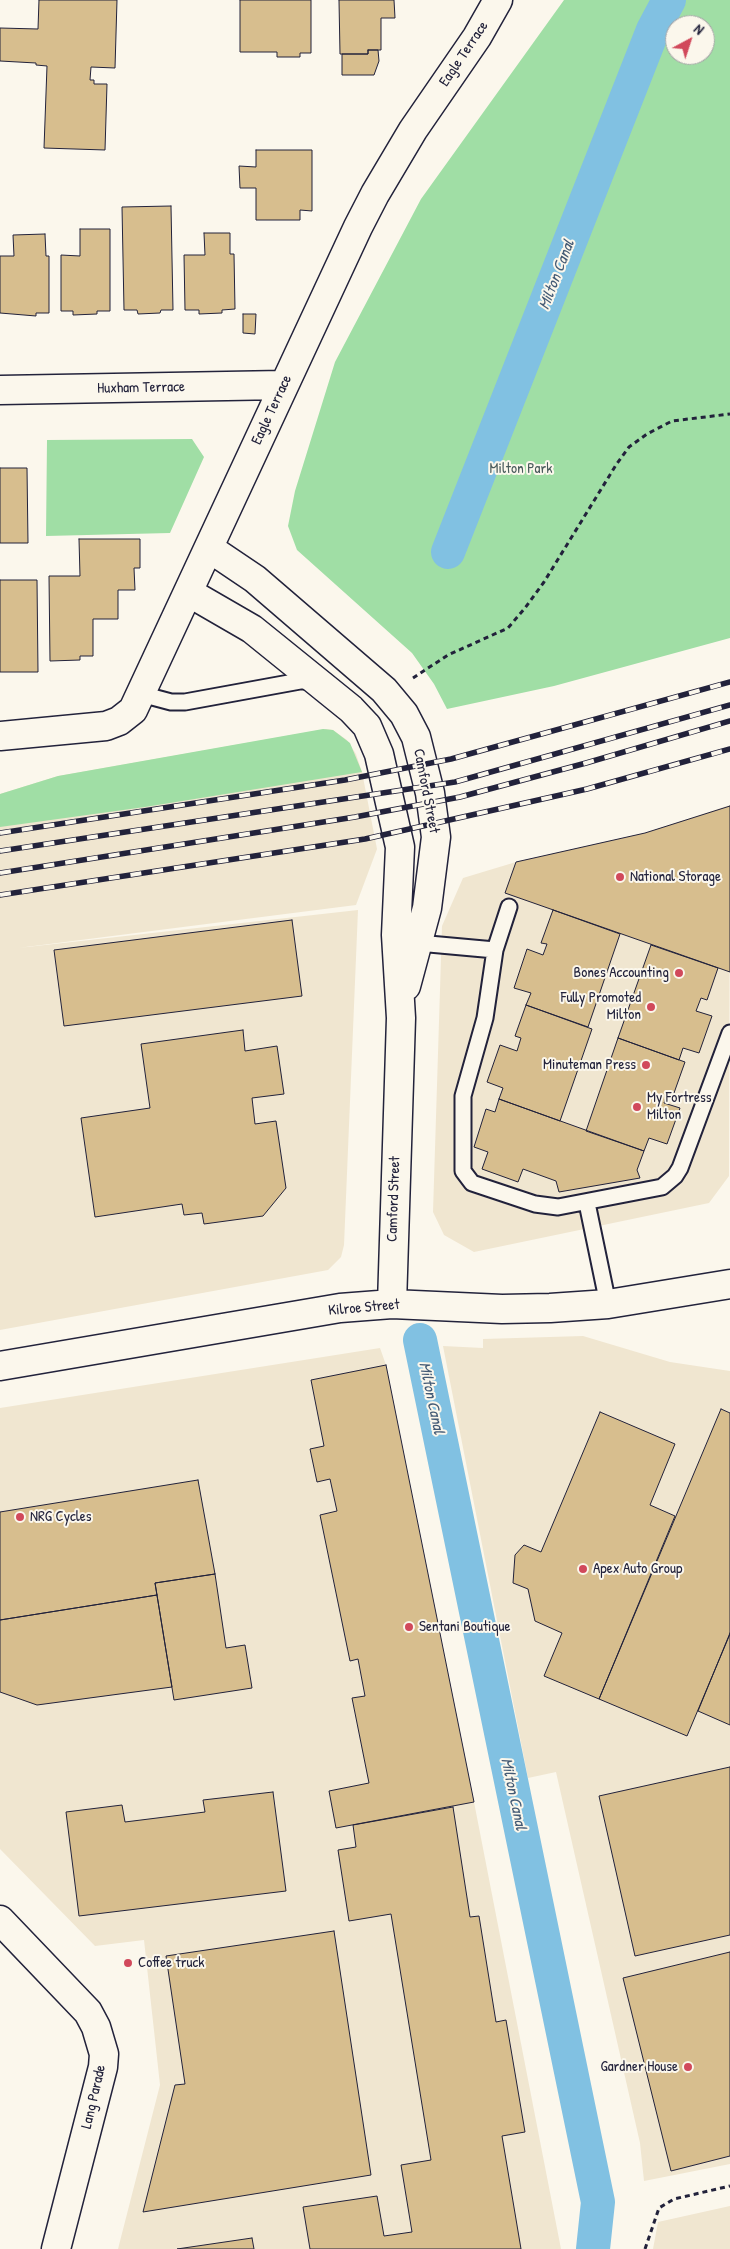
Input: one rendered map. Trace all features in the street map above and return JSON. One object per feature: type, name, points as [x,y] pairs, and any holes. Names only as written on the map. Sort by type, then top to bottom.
[{"type":"street","name":"Eagle Terrace","points":[[0,736],[98,728],[112,725],[128,715],[141,694],[283,386],[375,194],[413,130],[477,37],[498,0]]},
{"type":"street","name":"Huxham Terrace","points":[[0,390],[283,386]]},
{"type":"street","name":"Camford Street","points":[[209,548],[246,573],[297,614],[384,690],[404,714],[422,754],[436,829],[432,877],[427,908],[401,1004]]},
{"type":"street","name":"Camford Street","points":[[188,592],[252,629],[351,709],[372,733],[383,768],[400,847],[396,935],[401,1004],[392,1304]]},
{"type":"street","name":"Kilroe Street","points":[[0,1366],[332,1310],[392,1304],[502,1308],[608,1304],[730,1284]]},
{"type":"street","name":"Lang Parade","points":[[0,1920],[88,2012],[96,2027],[104,2054],[103,2067],[56,2249]]},
{"type":"lane","points":[[141,694],[172,702],[186,702],[316,680]]},
{"type":"lane","points":[[509,907],[494,950],[485,1018],[463,1096],[463,1171],[472,1183],[535,1204],[558,1207],[587,1203],[662,1187],[675,1176],[730,1033]]},
{"type":"lane","points":[[418,943],[494,950]]},
{"type":"lane","points":[[587,1203],[608,1304]]},
{"type":"path","points":[[412,678],[448,655],[508,628],[544,582],[616,465],[629,448],[647,434],[672,421],[730,414]]},
{"type":"path","points":[[645,2249],[660,2208],[674,2199],[730,2186]]},
{"type":"shaded area","points":[[326,729],[333,730],[347,740],[356,754],[362,772],[377,849],[356,905],[18,948],[358,910],[344,1245],[341,1257],[328,1270],[0,1330],[0,794],[58,776]]},
{"type":"shaded area","points":[[730,805],[729,1176],[709,1203],[474,1252],[444,1235],[433,1212],[442,926],[463,878],[516,862],[645,833]]},
{"type":"shaded area","points":[[583,1336],[670,1362],[730,1371],[730,2164],[644,2181],[640,2143],[556,1772],[528,1778],[443,1346],[483,1348],[483,1339]]},
{"type":"shaded area","points":[[380,1348],[386,1365],[474,1802],[561,2249],[118,2249],[160,2085],[144,1940],[95,1946],[0,1849],[0,1408]]},
{"type":"shaded area","points":[[730,2206],[730,2249],[653,2249],[658,2222]]},
{"type":"green space","name":"Milton Park","points":[[564,0],[730,0],[730,638],[554,686],[447,709],[434,684],[412,653],[297,550],[288,526],[295,491],[335,362],[421,199]]},
{"type":"green space","points":[[192,439],[204,457],[170,533],[46,536],[47,440]]},
{"type":"green space","points":[[323,729],[333,730],[350,743],[362,772],[145,807],[0,827],[0,794],[58,776]]},
{"type":"building","points":[[39,0],[117,0],[115,68],[91,67],[90,80],[94,80],[94,84],[107,84],[105,150],[44,148],[47,66],[36,65],[36,63],[0,61],[0,28],[38,29]]},
{"type":"building","points":[[240,0],[311,0],[311,53],[300,53],[300,57],[277,57],[277,52],[240,52]]},
{"type":"building","points":[[339,0],[394,0],[395,18],[381,18],[381,50],[368,50],[368,54],[340,54]]},
{"type":"building","points":[[368,50],[378,50],[379,61],[374,75],[342,75],[342,54],[368,54]]},
{"type":"building","points":[[256,150],[312,150],[312,211],[300,210],[300,220],[256,220],[256,188],[240,188],[239,166],[256,167]]},
{"type":"building","points":[[171,206],[173,310],[161,310],[160,313],[138,314],[137,310],[124,310],[122,207]]},
{"type":"building","points":[[80,229],[110,229],[110,311],[97,311],[97,314],[73,315],[73,311],[61,311],[61,255],[80,256]]},
{"type":"building","points":[[204,233],[230,233],[230,254],[234,254],[235,309],[222,310],[222,313],[199,314],[199,310],[185,310],[184,255],[205,255]]},
{"type":"building","points":[[45,234],[46,256],[49,256],[49,313],[36,313],[36,316],[0,313],[0,256],[14,256],[13,235]]},
{"type":"building","points":[[243,314],[256,314],[255,334],[243,333]]},
{"type":"building","points":[[0,468],[27,468],[28,543],[0,543]]},
{"type":"building","points":[[79,539],[140,539],[140,568],[134,568],[135,590],[118,590],[118,619],[93,619],[93,656],[80,656],[80,660],[50,661],[49,576],[80,576]]},
{"type":"building","points":[[0,580],[37,580],[38,672],[0,672]]},
{"type":"building","name":"National Storage","points":[[730,806],[730,972],[505,893],[516,862],[645,833]]},
{"type":"building","points":[[553,910],[620,934],[588,1027],[526,1005],[531,993],[514,988],[527,949],[543,955],[547,944],[541,943]]},
{"type":"building","points":[[292,920],[302,996],[64,1026],[54,950]]},
{"type":"building","points":[[651,945],[718,968],[707,1000],[701,998],[696,1011],[712,1016],[699,1053],[683,1048],[679,1060],[618,1038]]},
{"type":"building","points":[[526,1005],[592,1029],[560,1121],[499,1099],[503,1088],[487,1082],[500,1045],[517,1051],[521,1038],[515,1036]]},
{"type":"building","points":[[243,1030],[245,1051],[277,1046],[284,1094],[252,1098],[255,1124],[276,1121],[286,1188],[263,1216],[204,1224],[202,1213],[184,1215],[182,1204],[95,1217],[81,1118],[150,1108],[141,1044]]},
{"type":"building","points":[[618,1038],[685,1062],[674,1093],[668,1091],[664,1103],[680,1108],[667,1144],[649,1138],[644,1151],[586,1131]]},
{"type":"building","points":[[499,1099],[644,1151],[637,1170],[640,1178],[559,1192],[556,1181],[523,1169],[518,1182],[482,1169],[488,1152],[474,1147],[486,1109],[495,1112]]},
{"type":"building","points":[[386,1365],[474,1802],[336,1828],[329,1791],[369,1783],[352,1698],[365,1696],[358,1659],[350,1661],[320,1515],[337,1511],[330,1479],[317,1482],[310,1449],[324,1446],[311,1380]]},
{"type":"building","points":[[721,1409],[730,1413],[730,1634],[687,1736],[599,1699]]},
{"type":"building","name":"Apex Auto Group","points":[[600,1412],[675,1444],[650,1505],[675,1516],[599,1699],[544,1676],[562,1633],[535,1621],[528,1589],[513,1583],[515,1555],[524,1545],[541,1552]]},
{"type":"building","points":[[198,1480],[215,1574],[155,1583],[157,1595],[0,1620],[0,1512]]},
{"type":"building","points":[[215,1574],[226,1648],[245,1645],[252,1688],[174,1700],[155,1583]]},
{"type":"building","points":[[157,1595],[172,1687],[37,1705],[0,1692],[0,1620]]},
{"type":"building","points":[[730,1633],[730,1725],[698,1711]]},
{"type":"building","points":[[730,1767],[730,1935],[635,1956],[599,1796]]},
{"type":"building","points":[[273,1792],[286,1891],[79,1916],[66,1812],[122,1805],[125,1822],[205,1812],[203,1800]]},
{"type":"building","points":[[453,1807],[470,1917],[479,1916],[496,2022],[506,2020],[525,2132],[502,2136],[521,2249],[310,2249],[303,2207],[377,2196],[384,2236],[412,2232],[401,2165],[431,2160],[391,1914],[349,1921],[338,1850],[356,1847],[353,1825]]},
{"type":"building","points":[[334,1931],[371,2175],[143,2212],[175,2085],[185,2084],[166,1956]]},
{"type":"building","name":"Gardner House","points":[[730,1952],[730,2156],[671,2171],[623,1978]]},
{"type":"building","points":[[252,2238],[254,2249],[177,2249]]},
{"type":"waterway","name":"Milton Canal","points":[[448,552],[653,30],[669,0]]},
{"type":"waterway","name":"Milton Canal","points":[[420,1340],[598,2202],[593,2249]]},
{"type":"railway","points":[[0,833],[345,780],[451,759],[730,682]]},
{"type":"railway","points":[[0,851],[455,782],[730,705]]},
{"type":"railway","points":[[0,873],[355,817],[460,797],[730,721]]},
{"type":"railway","points":[[0,895],[365,839],[587,789],[730,749]]},
{"type":"place","name":"National Storage","points":[[620,877]]},
{"type":"place","name":"Bones Accounting","points":[[679,973]]},
{"type":"place","name":"Fully Promoted Milton","points":[[651,1007]]},
{"type":"place","name":"Minuteman Press","points":[[646,1065]]},
{"type":"place","name":"My Fortress Milton","points":[[637,1107]]},
{"type":"place","name":"NRG Cycles","points":[[20,1517]]},
{"type":"place","name":"Apex Auto Group","points":[[583,1569]]},
{"type":"place","name":"Sentani Boutique","points":[[409,1627]]},
{"type":"place","name":"Coffee truck","points":[[128,1963]]},
{"type":"place","name":"Gardner House","points":[[688,2067]]}]
